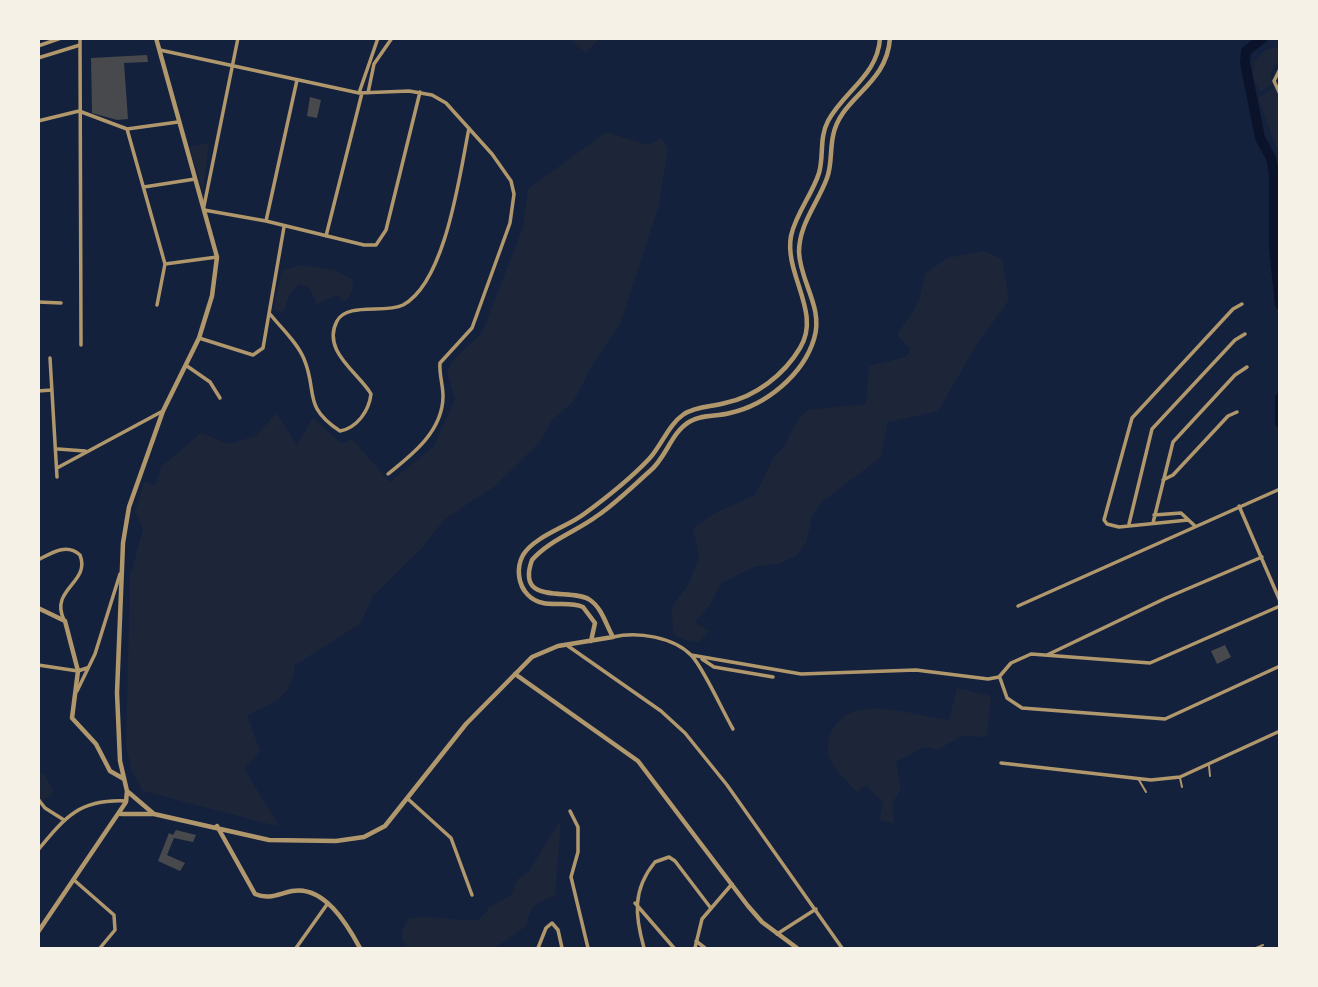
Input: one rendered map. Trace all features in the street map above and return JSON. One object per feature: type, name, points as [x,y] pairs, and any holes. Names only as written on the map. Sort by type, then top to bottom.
[{"type":"street","points":[[38,46],[61,38]]},
{"type":"street","points":[[80,38],[81,345]]},
{"type":"street","points":[[38,932],[126,802],[127,791],[120,761],[117,693],[122,568],[129,507],[163,411],[199,338],[212,296],[217,257],[156,38]]},
{"type":"street","points":[[204,208],[238,38]]},
{"type":"street","points":[[327,236],[361,93],[378,38]]},
{"type":"street","points":[[368,93],[374,64],[392,38]]},
{"type":"street","points":[[591,641],[595,630],[592,615],[583,607],[547,604],[528,595],[519,576],[520,565],[530,547],[583,515],[648,460],[683,415],[693,409],[742,399],[756,392],[771,381],[801,346],[807,322],[806,308],[796,285],[790,251],[798,214],[819,172],[826,125],[836,108],[871,69],[879,51],[880,38]]},
{"type":"street","points":[[613,637],[600,611],[588,598],[580,595],[548,595],[535,588],[529,575],[536,554],[599,515],[654,468],[681,428],[696,418],[744,410],[760,402],[784,382],[810,350],[816,332],[815,305],[799,251],[807,218],[828,175],[835,126],[878,75],[889,53],[890,38]]},
{"type":"street","points":[[38,58],[80,45]]},
{"type":"street","points":[[158,49],[361,93],[420,92],[439,98],[469,128],[507,174],[514,194],[514,206],[472,328],[440,363],[443,395],[436,422],[424,443],[388,474]]},
{"type":"street","points":[[1279,69],[1274,80],[1279,94]]},
{"type":"street","points":[[266,221],[297,79]]},
{"type":"street","points":[[204,208],[364,246],[380,243],[386,230],[420,92]]},
{"type":"street","points":[[38,121],[79,111],[127,129],[178,122]]},
{"type":"street","points":[[270,314],[305,360],[311,400],[316,408],[335,428],[343,431],[360,419],[371,394],[340,358],[334,333],[335,323],[346,313],[391,310],[404,305],[426,279],[442,249],[469,128]]},
{"type":"street","points":[[127,129],[165,264],[157,305]]},
{"type":"street","points":[[144,187],[195,179]]},
{"type":"street","points":[[199,338],[253,355],[263,348],[284,227]]},
{"type":"street","points":[[790,251],[799,251]]},
{"type":"street","points":[[165,264],[217,257]]},
{"type":"street","points":[[38,302],[61,303]]},
{"type":"street","points":[[1188,520],[1153,523],[1148,526],[1113,526],[1104,520],[1132,418],[1233,309],[1242,304]]},
{"type":"street","points":[[1129,524],[1152,429],[1236,340],[1245,334]]},
{"type":"street","points":[[801,346],[810,350]]},
{"type":"street","points":[[50,358],[57,477]]},
{"type":"street","points":[[187,366],[210,382],[220,398]]},
{"type":"street","points":[[1153,523],[1173,442],[1235,375],[1247,367]]},
{"type":"street","points":[[38,391],[52,390]]},
{"type":"street","points":[[57,468],[163,411]]},
{"type":"street","points":[[1163,480],[1173,475],[1228,416],[1237,412]]},
{"type":"street","points":[[57,449],[68,452],[87,450]]},
{"type":"street","points":[[637,469],[643,477]]},
{"type":"street","points":[[1018,606],[1279,489]]},
{"type":"street","points":[[120,814],[154,814],[217,826],[269,840],[353,840],[376,833],[386,827],[466,724],[532,657],[545,650],[626,634],[652,636],[691,655],[801,674],[916,670],[999,677],[1020,657],[1047,655],[1150,663],[1279,604],[1239,506]]},
{"type":"street","points":[[1154,515],[1181,513],[1195,526]]},
{"type":"street","points":[[1168,514],[1168,522]]},
{"type":"street","points":[[38,560],[66,548],[72,548],[80,555],[80,573],[61,600],[59,609],[65,621],[78,671],[72,718],[96,744],[110,771],[125,780]]},
{"type":"street","points":[[1047,655],[1166,598],[1262,558]]},
{"type":"street","points":[[76,693],[89,666],[122,568]]},
{"type":"street","points":[[528,595],[535,588]]},
{"type":"street","points":[[38,608],[65,621]]},
{"type":"street","points":[[595,630],[607,627]]},
{"type":"street","points":[[568,646],[661,711],[685,733],[842,948]]},
{"type":"street","points":[[691,655],[733,729]]},
{"type":"street","points":[[701,657],[708,666],[773,677]]},
{"type":"street","points":[[38,665],[78,671],[89,666]]},
{"type":"street","points":[[999,677],[1007,698],[1023,708],[1154,720],[1176,715],[1279,666]]},
{"type":"street","points":[[515,674],[638,761],[762,922],[797,948]]},
{"type":"street","points":[[1001,763],[1139,779],[1180,777],[1279,731]]},
{"type":"street","points":[[127,791],[154,814]]},
{"type":"street","points":[[38,799],[64,820]]},
{"type":"street","points":[[408,799],[451,838],[472,895]]},
{"type":"street","points":[[38,850],[64,820],[81,807],[96,802],[126,802]]},
{"type":"street","points":[[137,813],[141,803]]},
{"type":"street","points":[[570,811],[578,827],[578,852],[571,877],[589,948]]},
{"type":"street","points":[[217,826],[255,894],[272,897],[298,890],[308,891],[328,903],[360,948]]},
{"type":"street","points":[[644,948],[636,919],[635,903],[648,870],[662,857],[669,857],[710,907]]},
{"type":"street","points":[[73,879],[114,915],[115,930],[100,948]]},
{"type":"street","points":[[695,948],[710,907],[732,884]]},
{"type":"street","points":[[296,948],[328,903]]},
{"type":"street","points":[[635,903],[674,948]]},
{"type":"street","points":[[778,934],[816,909]]},
{"type":"street","points":[[538,948],[549,923],[557,927],[562,948]]},
{"type":"street","points":[[696,941],[705,948]]},
{"type":"lane","points":[[1209,765],[1210,776]]},
{"type":"lane","points":[[1180,777],[1182,787]]},
{"type":"lane","points":[[1139,779],[1146,792]]},
{"type":"lane","points":[[1256,948],[1263,945]]},
{"type":"shaded area","points":[[571,39],[599,39],[586,53]]},
{"type":"shaded area","points":[[1277,47],[1279,59],[1270,75],[1273,83],[1261,92],[1253,78],[1254,62],[1265,50]]},
{"type":"shaded area","points":[[1279,85],[1279,155],[1258,98]]},
{"type":"shaded area","points":[[606,132],[648,145],[661,138],[668,148],[659,205],[621,322],[593,364],[573,402],[552,420],[540,442],[495,486],[445,519],[421,549],[373,596],[360,624],[295,665],[293,677],[285,693],[274,702],[247,715],[260,751],[244,769],[280,827],[143,791],[132,772],[126,747],[130,577],[143,529],[135,512],[144,481],[155,486],[161,467],[201,433],[229,444],[256,436],[276,413],[297,445],[313,418],[342,444],[352,439],[390,482],[434,446],[455,399],[447,372],[452,361],[482,333],[523,227],[528,189]]},
{"type":"shaded area","points":[[209,143],[203,193],[190,147]]},
{"type":"shaded area","points":[[984,251],[1002,259],[1009,300],[977,344],[938,411],[888,422],[881,457],[822,502],[813,514],[806,543],[797,555],[779,564],[756,566],[721,583],[711,603],[695,622],[709,631],[699,642],[685,640],[673,634],[672,607],[689,583],[699,557],[693,528],[715,513],[755,495],[774,457],[784,446],[797,421],[808,410],[866,404],[869,366],[906,357],[911,349],[897,335],[918,303],[926,273],[947,258]]},
{"type":"shaded area","points":[[302,265],[334,270],[352,279],[353,289],[345,302],[337,295],[317,304],[309,287],[299,284],[290,294],[283,312],[273,310],[282,270]]},
{"type":"shaded area","points":[[957,688],[991,696],[987,737],[961,736],[938,750],[924,747],[896,762],[901,789],[893,802],[894,824],[879,820],[883,803],[866,785],[857,792],[830,759],[828,743],[831,733],[840,720],[852,712],[867,709],[901,711],[949,720]]},
{"type":"shaded area","points":[[38,771],[45,775],[54,792],[39,804]]},
{"type":"shaded area","points":[[561,819],[555,896],[535,906],[526,926],[495,948],[402,948],[405,946],[401,933],[408,919],[480,919],[489,908],[512,894],[517,880],[529,871]]},
{"type":"building","points":[[147,55],[148,62],[124,63],[128,119],[117,120],[92,113],[91,58]]},
{"type":"building","points":[[310,97],[321,100],[317,118],[307,116]]},
{"type":"building","points":[[1225,645],[1231,657],[1217,664],[1211,651]]},
{"type":"building","points":[[176,830],[196,835],[193,842],[174,838],[167,855],[185,863],[180,871],[158,861],[169,833],[173,835]]},
{"type":"waterway","points":[[1263,38],[1246,51],[1245,63],[1260,138],[1271,158],[1274,175],[1274,249],[1280,305]]},
{"type":"waterway","points":[[1280,398],[1280,423]]}]
